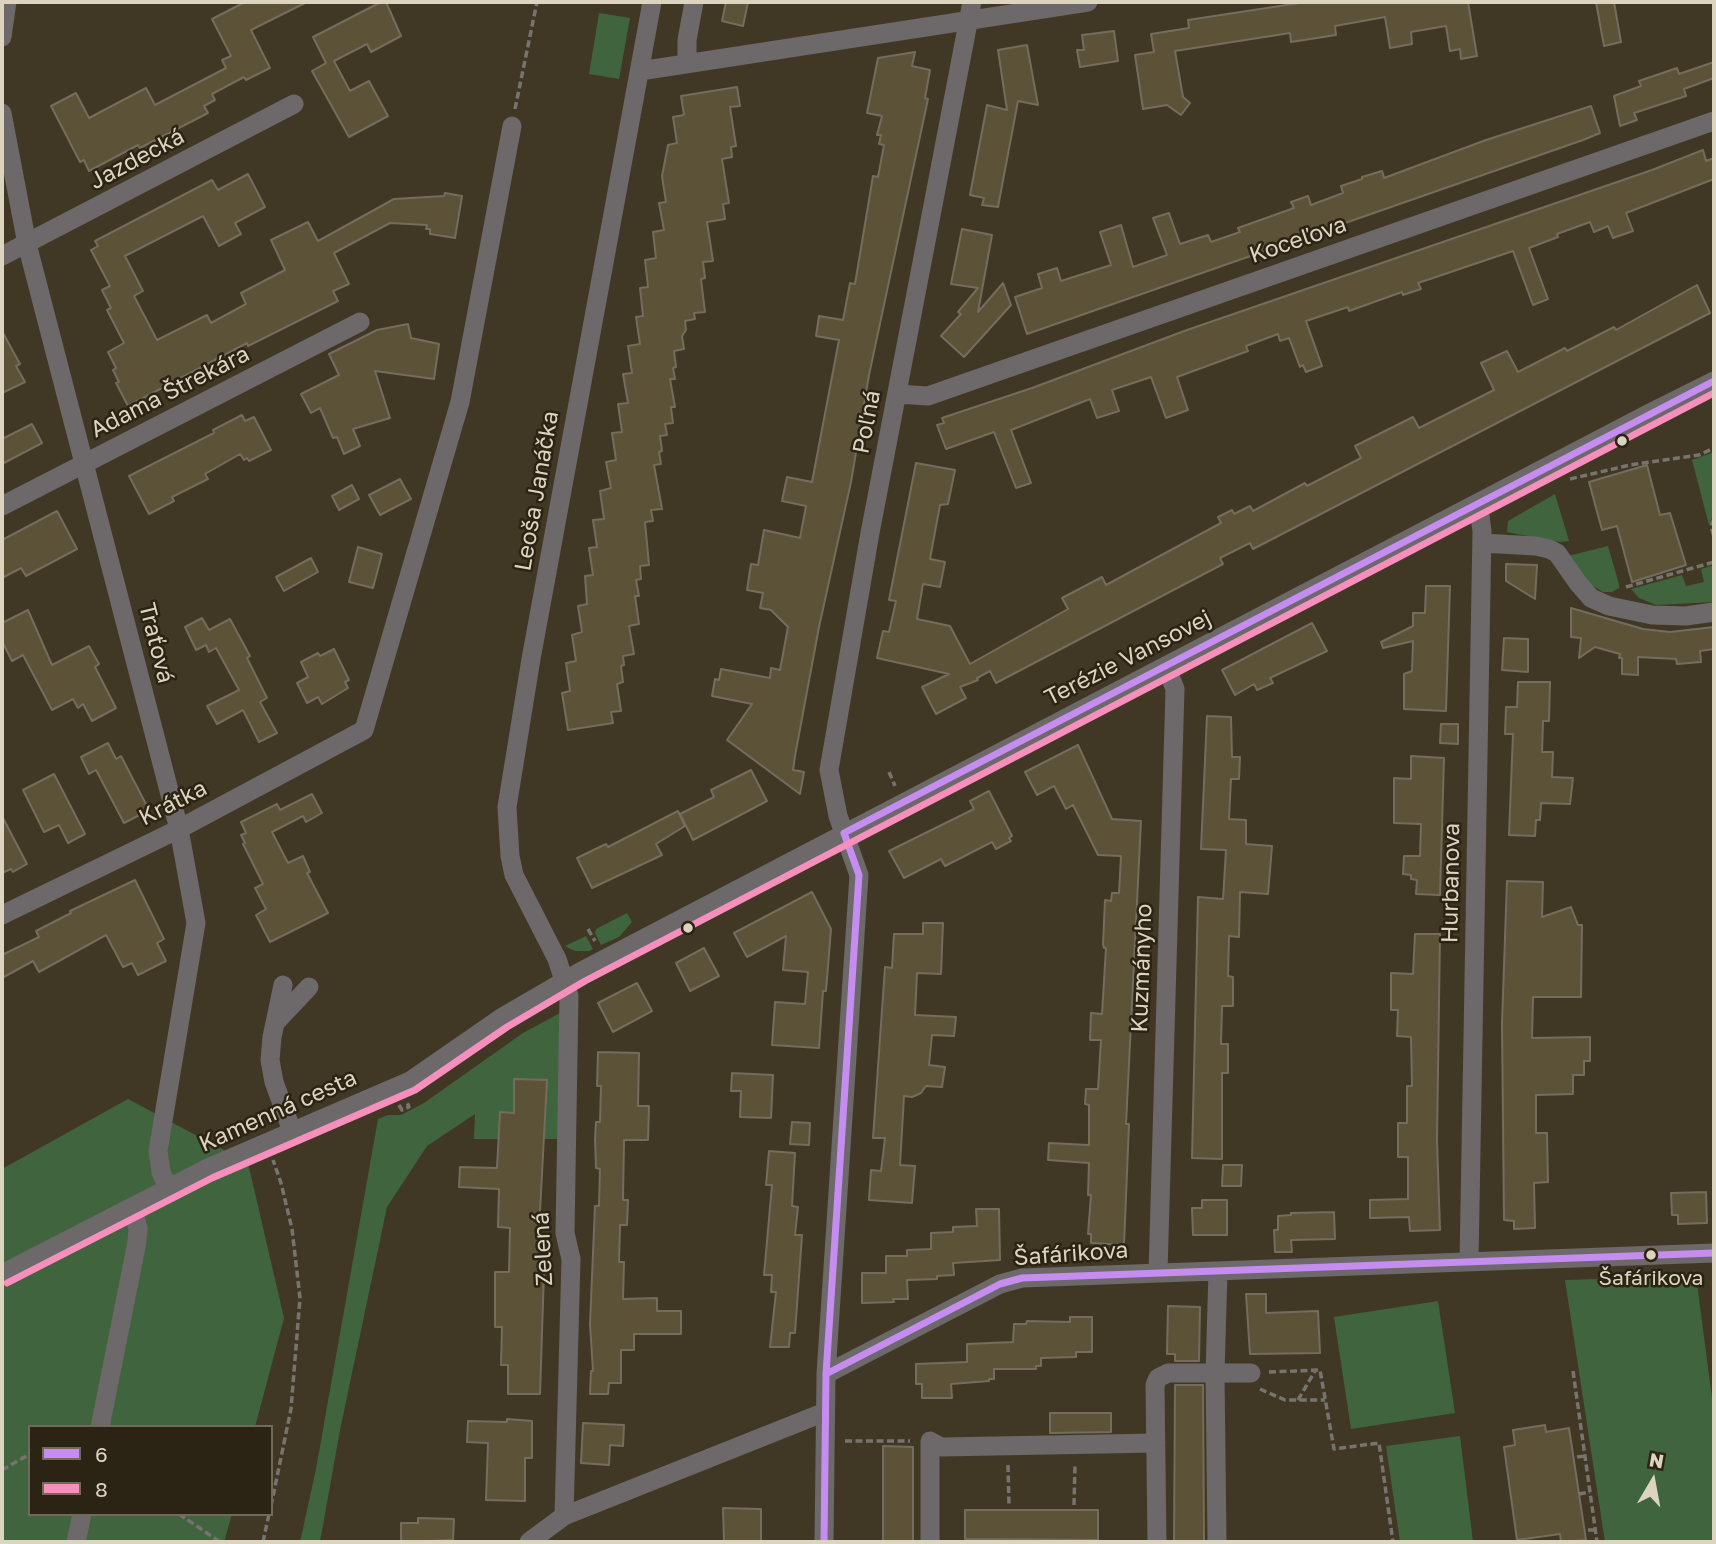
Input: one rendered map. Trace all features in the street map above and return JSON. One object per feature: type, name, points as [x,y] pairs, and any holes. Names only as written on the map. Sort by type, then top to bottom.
[{"type":"street","points":[[2,37],[7,2]]},
{"type":"street","name":"Leoša Janáčka","points":[[566,980],[514,875],[506,807],[652,2]]},
{"type":"street","points":[[687,64],[687,40],[694,2]]},
{"type":"street","points":[[640,71],[970,11],[1088,2]]},
{"type":"street","name":"Poľná","points":[[826,1374],[859,875],[833,801],[829,770],[868,546],[970,11]]},
{"type":"street","name":"Jazdecká","points":[[2,256],[294,104]]},
{"type":"street","name":"Traťová","points":[[2,113],[27,244],[179,829],[196,923],[158,1151],[161,1172],[168,1188]]},
{"type":"street","name":"Koceľova","points":[[897,394],[928,396],[1714,121]]},
{"type":"street","name":"Krátka","points":[[2,915],[179,829],[364,730],[460,402],[512,126]]},
{"type":"street","name":"Adama Štrekára","points":[[2,506],[360,322]]},
{"type":"street","name":"Terézie Vansovej","points":[[566,980],[1714,382]]},
{"type":"street","name":"Hurbanova","points":[[1469,1262],[1482,543],[1480,516],[1476,505]]},
{"type":"street","points":[[1482,543],[1549,549],[1557,553],[1591,597],[1609,606],[1652,615],[1686,616],[1714,612]]},
{"type":"street","name":"Kuzmányho","points":[[1158,1272],[1175,689],[1166,666]]},
{"type":"street","name":"Kamenná cesta","points":[[2,1274],[168,1188],[292,1130],[410,1081],[501,1018],[566,980]]},
{"type":"street","name":"Zelená","points":[[564,1516],[571,1259],[565,1233],[569,1003],[566,980]]},
{"type":"street","points":[[283,985],[274,1024],[270,1060],[274,1082],[292,1130]]},
{"type":"street","points":[[274,1024],[309,987]]},
{"type":"street","points":[[100,1425],[135,1260],[138,1228],[132,1207]]},
{"type":"street","name":"Šafárikova","points":[[826,1374],[1011,1280],[1023,1278],[1714,1254]]},
{"type":"street","points":[[1217,1542],[1215,1373],[1220,1332],[1218,1270]]},
{"type":"street","points":[[1157,1542],[1155,1385],[1158,1378],[1168,1373],[1251,1373]]},
{"type":"street","points":[[824,1542],[826,1374]]},
{"type":"street","points":[[529,1542],[564,1516],[825,1412]]},
{"type":"street","points":[[930,1542],[930,1441],[942,1447],[1156,1443]]},
{"type":"street","points":[[76,1542],[82,1516]]},
{"type":"path","points":[[512,126],[537,2]]},
{"type":"path","points":[[1588,474],[1686,458],[1714,448]]},
{"type":"path","points":[[1714,519],[1711,526],[1714,537]]},
{"type":"path","points":[[1626,587],[1714,562]]},
{"type":"path","points":[[888,772],[898,791]]},
{"type":"path","points":[[588,929],[597,946]]},
{"type":"path","points":[[266,1142],[281,1183],[292,1229],[300,1298],[291,1409],[273,1496]]},
{"type":"path","points":[[1325,1400],[1285,1400],[1252,1385],[1251,1373],[1320,1370],[1334,1450],[1380,1443],[1393,1542]]},
{"type":"path","points":[[1298,1400],[1315,1371]]},
{"type":"path","points":[[1573,1371],[1597,1542]]},
{"type":"path","points":[[824,1442],[930,1441]]},
{"type":"path","points":[[1074,1505],[1075,1445]]},
{"type":"path","points":[[1008,1446],[1009,1506]]},
{"type":"path","points":[[2,1470],[28,1455]]},
{"type":"path","points":[[1577,1457],[1585,1456]]},
{"type":"path","points":[[1579,1494],[1590,1492]]},
{"type":"path","points":[[181,1516],[220,1542]]},
{"type":"path","points":[[263,1542],[269,1516]]},
{"type":"path","points":[[1588,1530],[1596,1530]]},
{"type":"green space","points":[[599,13],[630,18],[619,79],[589,74]]},
{"type":"green space","points":[[1714,452],[1714,513],[1709,525],[1692,460]]},
{"type":"green space","points":[[1555,494],[1569,541],[1559,542],[1507,532],[1508,521]]},
{"type":"green space","points":[[1608,546],[1619,588],[1612,592],[1603,592],[1587,582],[1568,556]]},
{"type":"green space","points":[[1714,565],[1714,602],[1656,605],[1639,598],[1631,589],[1682,575],[1686,586],[1704,582],[1701,569]]},
{"type":"green space","points":[[627,913],[632,922],[619,937],[601,945],[595,933],[596,929]]},
{"type":"green space","points":[[586,936],[593,949],[589,951],[575,951],[565,946]]},
{"type":"green space","points":[[564,1011],[559,1139],[474,1139],[475,1114],[427,1146],[387,1207],[340,1430],[320,1542],[300,1542],[316,1469],[378,1119],[388,1115],[401,1115],[424,1103],[523,1033]]},
{"type":"green space","points":[[128,1099],[248,1163],[284,1318],[256,1425],[28,1425],[28,1516],[231,1516],[224,1542],[2,1542],[2,1169]]},
{"type":"green space","points":[[1696,1276],[1714,1413],[1714,1542],[1605,1542],[1565,1280]]},
{"type":"green space","points":[[1438,1301],[1455,1413],[1351,1429],[1334,1317]]},
{"type":"green space","points":[[1460,1436],[1473,1542],[1400,1542],[1386,1446]]},
{"type":"building","points":[[245,2],[307,2],[251,30],[270,68],[246,80],[244,77],[212,94],[215,100],[204,106],[208,113],[89,171],[84,160],[80,162],[51,106],[76,93],[89,118],[146,88],[155,105],[226,68],[222,60],[231,56],[212,19]]},
{"type":"building","points":[[381,2],[386,2],[401,36],[371,52],[367,44],[334,61],[350,91],[369,81],[388,116],[349,137],[312,71],[326,63],[313,37]]},
{"type":"building","points":[[726,2],[748,2],[743,26],[722,21]]},
{"type":"building","points":[[1306,2],[1468,2],[1477,56],[1461,59],[1460,49],[1450,51],[1446,26],[1411,32],[1412,44],[1390,48],[1385,17],[1335,26],[1336,35],[1291,42],[1290,33],[1175,51],[1183,97],[1190,103],[1181,115],[1167,105],[1143,109],[1135,55],[1154,52],[1151,34],[1189,28],[1188,20]]},
{"type":"building","points":[[1596,2],[1614,2],[1621,42],[1604,46]]},
{"type":"building","points":[[1114,31],[1118,61],[1080,67],[1077,50],[1084,50],[1082,35]]},
{"type":"building","points":[[1027,45],[1038,105],[1018,101],[998,207],[982,205],[984,198],[970,195],[987,105],[1007,110],[998,50]]},
{"type":"building","points":[[915,52],[912,66],[930,70],[925,98],[928,99],[869,375],[851,482],[819,627],[795,756],[793,770],[804,772],[800,794],[727,740],[752,704],[712,696],[715,679],[719,680],[721,669],[770,678],[771,668],[780,670],[788,627],[771,610],[760,608],[763,593],[747,590],[751,564],[758,565],[764,530],[800,538],[806,506],[782,501],[787,477],[812,482],[839,340],[816,336],[819,316],[843,320],[850,283],[855,284],[873,176],[878,177],[884,145],[879,144],[881,135],[877,135],[882,116],[867,113],[878,58]]},
{"type":"building","points":[[1714,62],[1714,78],[1684,89],[1686,96],[1634,113],[1637,120],[1620,126],[1614,96],[1641,86],[1639,81],[1677,68],[1679,74]]},
{"type":"building","points":[[737,87],[740,106],[730,107],[736,146],[731,147],[732,157],[722,159],[729,203],[723,204],[725,219],[707,222],[713,261],[703,262],[705,278],[701,279],[705,312],[694,313],[695,319],[685,321],[686,330],[682,336],[684,349],[674,351],[675,379],[670,379],[675,407],[671,407],[673,423],[665,424],[667,435],[660,436],[661,464],[654,465],[662,509],[651,510],[653,521],[645,522],[649,565],[640,566],[641,579],[636,580],[639,624],[629,626],[634,654],[623,656],[623,682],[617,684],[621,711],[611,712],[613,723],[568,730],[562,693],[570,691],[566,663],[576,661],[572,635],[582,632],[578,606],[587,604],[585,576],[593,575],[589,548],[597,547],[593,520],[604,519],[600,491],[611,488],[606,462],[616,460],[612,433],[622,432],[618,404],[628,403],[623,374],[632,373],[628,346],[640,344],[636,317],[643,316],[640,288],[648,287],[645,260],[656,258],[653,232],[664,230],[659,203],[666,202],[662,176],[668,145],[677,143],[673,117],[684,115],[681,96]]},
{"type":"building","points":[[1591,106],[1600,133],[1583,140],[1027,334],[1015,297],[1042,288],[1038,274],[1057,268],[1061,281],[1111,265],[1100,232],[1121,225],[1133,267],[1167,255],[1153,218],[1169,213],[1180,244],[1208,235],[1211,242],[1240,232],[1238,228],[1294,208],[1291,202],[1308,196],[1311,205],[1343,193],[1341,186],[1362,177],[1382,171],[1384,178],[1486,140]]},
{"type":"building","points":[[1703,150],[1706,161],[1714,158],[1714,179],[1626,213],[1633,231],[1613,238],[1608,226],[1594,232],[1590,222],[1529,248],[1548,299],[1533,305],[1513,251],[1418,283],[1421,289],[1403,295],[1402,292],[1349,311],[1348,307],[1306,321],[1322,366],[1306,372],[1303,365],[1300,367],[1289,338],[1280,341],[1278,334],[1246,346],[1248,351],[1177,377],[1188,410],[1166,418],[1151,377],[1112,390],[1119,411],[1097,418],[1090,399],[1011,430],[1031,483],[1016,488],[994,432],[946,449],[937,425],[944,423],[942,418]]},
{"type":"building","points":[[248,174],[265,207],[235,223],[241,234],[219,246],[203,216],[125,256],[143,291],[134,296],[157,340],[207,315],[211,323],[246,304],[241,293],[285,270],[271,240],[308,222],[318,241],[394,199],[444,196],[445,193],[462,196],[455,238],[430,234],[430,229],[426,229],[427,225],[390,223],[334,253],[349,284],[333,291],[338,301],[248,346],[247,343],[128,406],[116,383],[119,382],[113,370],[116,368],[108,352],[124,343],[107,310],[111,308],[102,290],[110,286],[91,250],[98,246],[95,241],[212,180],[218,190]]},
{"type":"building","points":[[962,229],[992,235],[978,312],[1003,283],[1011,305],[964,357],[941,336],[961,314],[958,312],[978,288],[951,284]]},
{"type":"building","points":[[1697,285],[1710,313],[1253,549],[1250,543],[1220,558],[1223,564],[996,683],[990,671],[977,678],[978,680],[960,687],[966,698],[936,714],[922,687],[949,674],[877,658],[883,631],[889,632],[896,601],[889,600],[916,463],[955,470],[948,504],[940,505],[930,559],[945,562],[940,587],[923,584],[917,619],[950,626],[970,664],[1068,609],[1062,598],[1102,577],[1106,585],[1221,523],[1218,517],[1232,510],[1234,514],[1250,506],[1253,511],[1305,483],[1307,486],[1361,458],[1355,446],[1413,417],[1419,428],[1494,390],[1481,363],[1507,351],[1518,372],[1614,327],[1616,330]]},
{"type":"building","points":[[408,324],[411,338],[439,344],[434,379],[375,371],[390,418],[353,429],[360,446],[344,454],[337,437],[333,438],[320,408],[311,413],[301,394],[339,375],[329,354],[377,330]]},
{"type":"building","points":[[2,331],[20,364],[16,366],[25,382],[2,393]]},
{"type":"building","points":[[242,415],[245,421],[254,417],[271,450],[249,461],[247,458],[244,460],[240,454],[205,474],[208,479],[172,497],[174,501],[149,514],[129,476],[214,433],[213,430]]},
{"type":"building","points":[[32,424],[42,443],[2,464],[2,439]]},
{"type":"building","points":[[1647,465],[1660,515],[1670,513],[1686,565],[1632,582],[1617,526],[1602,530],[1589,482]]},
{"type":"building","points":[[400,479],[411,499],[380,515],[369,495]]},
{"type":"building","points":[[352,485],[359,499],[339,510],[332,496]]},
{"type":"building","points":[[57,511],[77,549],[26,576],[21,568],[2,578],[2,540]]},
{"type":"building","points":[[358,547],[382,554],[373,588],[349,582]]},
{"type":"building","points":[[311,558],[318,572],[284,591],[276,577]]},
{"type":"building","points":[[1506,564],[1537,565],[1535,599],[1506,581]]},
{"type":"building","points":[[1426,586],[1450,586],[1446,711],[1404,709],[1404,674],[1412,671],[1413,641],[1383,648],[1381,642],[1413,626],[1413,613],[1425,613]]},
{"type":"building","points":[[1571,608],[1643,629],[1670,632],[1714,627],[1714,649],[1700,651],[1701,662],[1677,664],[1676,659],[1638,657],[1638,675],[1622,674],[1620,654],[1595,647],[1579,658],[1581,638],[1571,637]]},
{"type":"building","points":[[28,610],[52,665],[89,646],[99,664],[95,667],[116,708],[92,721],[83,704],[78,708],[73,699],[52,710],[23,655],[12,661],[2,641],[2,623]]},
{"type":"building","points":[[202,618],[209,630],[230,619],[250,656],[247,658],[267,698],[260,702],[277,733],[259,742],[243,710],[217,724],[207,706],[239,690],[216,648],[209,652],[206,645],[196,650],[185,627]]},
{"type":"building","points":[[1312,623],[1327,651],[1270,678],[1273,683],[1257,690],[1254,684],[1235,695],[1222,670]]},
{"type":"building","points":[[1504,638],[1528,639],[1528,672],[1502,670]]},
{"type":"building","points":[[334,649],[349,680],[345,682],[348,688],[322,704],[318,697],[307,703],[297,683],[308,677],[301,662],[318,653],[320,656]]},
{"type":"building","points":[[1518,682],[1550,682],[1549,721],[1543,721],[1542,752],[1553,752],[1552,777],[1573,778],[1570,804],[1541,803],[1535,836],[1509,835],[1513,734],[1505,734],[1506,707],[1517,707]]},
{"type":"building","points":[[1207,716],[1231,717],[1232,757],[1240,757],[1239,779],[1231,779],[1229,819],[1246,820],[1246,844],[1272,846],[1268,894],[1240,892],[1239,937],[1229,936],[1228,976],[1233,977],[1233,1006],[1222,1006],[1221,1044],[1228,1044],[1228,1073],[1222,1073],[1222,1159],[1192,1158],[1198,897],[1223,899],[1226,850],[1201,849]]},
{"type":"building","points":[[1441,724],[1458,724],[1458,744],[1440,743]]},
{"type":"building","points":[[108,743],[116,759],[121,756],[149,810],[124,823],[96,770],[89,774],[81,757]]},
{"type":"building","points":[[1078,745],[1112,819],[1141,821],[1126,1124],[1129,1124],[1124,1245],[1091,1243],[1091,1234],[1088,1234],[1091,1195],[1088,1195],[1089,1163],[1048,1160],[1049,1143],[1089,1145],[1089,1105],[1085,1104],[1086,1089],[1098,1089],[1101,1040],[1090,1040],[1091,1013],[1102,1014],[1106,948],[1103,944],[1105,900],[1111,901],[1112,893],[1119,893],[1121,856],[1098,855],[1073,805],[1066,809],[1054,786],[1037,795],[1025,772]]},
{"type":"building","points":[[1411,756],[1444,758],[1440,895],[1416,894],[1417,880],[1411,879],[1411,875],[1403,874],[1404,856],[1420,856],[1421,824],[1394,823],[1394,778],[1411,779]]},
{"type":"building","points":[[751,770],[767,801],[693,840],[680,814],[714,797],[711,790]]},
{"type":"building","points":[[54,774],[85,834],[68,843],[59,825],[44,832],[23,790]]},
{"type":"building","points":[[989,791],[1012,836],[1009,838],[1011,841],[996,849],[992,842],[945,866],[941,859],[904,878],[889,851],[974,809],[970,801]]},
{"type":"building","points":[[312,794],[322,813],[306,822],[303,816],[272,832],[288,863],[303,856],[310,872],[307,873],[328,913],[270,942],[256,915],[266,909],[255,888],[263,884],[243,844],[245,843],[241,835],[246,833],[241,822],[277,804],[280,810]]},
{"type":"building","points":[[678,811],[685,826],[656,844],[662,855],[592,888],[577,858],[606,844],[608,847]]},
{"type":"building","points":[[2,816],[27,864],[13,872],[11,869],[2,873]]},
{"type":"building","points":[[135,880],[164,939],[157,943],[166,961],[138,975],[132,963],[123,967],[106,935],[39,972],[33,961],[2,978],[2,955],[39,937],[36,931],[71,913],[70,911]]},
{"type":"building","points":[[1507,881],[1543,882],[1542,917],[1571,907],[1578,925],[1582,925],[1581,997],[1533,997],[1532,1038],[1590,1037],[1590,1061],[1584,1061],[1584,1075],[1573,1075],[1573,1094],[1536,1095],[1536,1133],[1547,1133],[1548,1182],[1534,1183],[1535,1228],[1514,1229],[1514,1221],[1504,1220],[1502,1023]]},
{"type":"building","points":[[812,892],[831,929],[819,1048],[772,1045],[775,1002],[805,1004],[808,972],[783,970],[786,936],[747,957],[734,933]]},
{"type":"building","points":[[923,923],[943,923],[941,974],[917,973],[915,1015],[956,1017],[954,1036],[932,1035],[929,1065],[945,1067],[942,1087],[926,1086],[921,1093],[912,1097],[904,1096],[900,1165],[915,1166],[912,1203],[869,1200],[871,1170],[881,1171],[885,1138],[873,1138],[885,967],[892,968],[894,934],[923,934]]},
{"type":"building","points":[[1415,934],[1440,934],[1437,1140],[1440,1230],[1410,1231],[1409,1217],[1370,1218],[1370,1200],[1408,1199],[1408,1157],[1398,1157],[1398,1123],[1407,1123],[1407,1086],[1412,1086],[1411,1037],[1397,1036],[1398,1010],[1391,1010],[1391,973],[1413,974]]},
{"type":"building","points":[[704,948],[719,976],[690,991],[676,963]]},
{"type":"building","points":[[637,983],[652,1011],[613,1032],[598,1003]]},
{"type":"building","points":[[598,1052],[639,1053],[638,1106],[649,1106],[648,1140],[624,1140],[623,1200],[628,1200],[627,1225],[620,1225],[619,1262],[624,1262],[623,1299],[657,1298],[657,1311],[681,1311],[681,1334],[634,1334],[634,1350],[621,1350],[621,1383],[609,1383],[608,1394],[590,1394],[593,1371],[590,1324],[595,1206],[599,1206],[600,1169],[596,1168],[595,1139],[596,1122],[600,1122]]},
{"type":"building","points":[[732,1073],[773,1075],[771,1118],[740,1117],[741,1091],[731,1091]]},
{"type":"building","points":[[514,1079],[547,1080],[539,1240],[545,1241],[540,1394],[508,1394],[508,1365],[501,1365],[502,1327],[495,1327],[495,1272],[509,1272],[510,1228],[498,1227],[499,1189],[459,1187],[460,1167],[497,1168],[500,1112],[514,1113]]},
{"type":"building","points":[[792,1122],[810,1123],[809,1145],[790,1144]]},
{"type":"building","points":[[769,1151],[795,1153],[792,1206],[798,1207],[795,1235],[802,1235],[795,1333],[790,1333],[789,1347],[770,1347],[776,1292],[771,1292],[772,1275],[764,1275],[772,1185],[766,1185]]},
{"type":"building","points":[[1223,1165],[1242,1165],[1241,1186],[1222,1186]]},
{"type":"building","points":[[1706,1192],[1707,1223],[1678,1224],[1678,1215],[1672,1215],[1671,1193]]},
{"type":"building","points":[[1202,1200],[1227,1200],[1227,1235],[1193,1235],[1192,1208],[1202,1208]]},
{"type":"building","points":[[976,1209],[999,1209],[1000,1260],[953,1263],[954,1275],[937,1276],[937,1279],[907,1280],[908,1299],[862,1303],[862,1273],[886,1273],[886,1256],[907,1256],[907,1250],[931,1249],[931,1233],[953,1232],[953,1227],[977,1226]]},
{"type":"building","points":[[1334,1212],[1335,1239],[1291,1240],[1292,1252],[1275,1252],[1274,1230],[1278,1230],[1278,1216]]},
{"type":"building","points":[[1246,1294],[1266,1294],[1266,1313],[1318,1311],[1320,1353],[1250,1354]]},
{"type":"building","points":[[1168,1306],[1200,1307],[1199,1361],[1175,1361],[1175,1354],[1167,1354]]},
{"type":"building","points":[[1070,1317],[1092,1317],[1092,1352],[1076,1352],[1076,1357],[1041,1358],[1041,1366],[1036,1366],[1036,1369],[994,1369],[994,1379],[989,1381],[951,1384],[952,1398],[922,1398],[922,1384],[916,1384],[916,1364],[967,1362],[967,1344],[1013,1342],[1014,1324],[1026,1324],[1027,1321],[1070,1322]]},
{"type":"building","points":[[1175,1385],[1203,1385],[1204,1542],[1174,1542]]},
{"type":"building","points":[[1050,1413],[1111,1413],[1111,1432],[1050,1433]]},
{"type":"building","points":[[507,1419],[532,1421],[532,1458],[525,1458],[525,1501],[486,1500],[488,1443],[467,1442],[468,1421],[507,1422]]},
{"type":"building","points":[[583,1423],[624,1425],[623,1446],[610,1445],[609,1465],[581,1463]]},
{"type":"building","points":[[1545,1425],[1546,1432],[1569,1428],[1586,1540],[1561,1542],[1560,1534],[1517,1540],[1504,1447],[1515,1445],[1513,1430]]},
{"type":"building","points":[[883,1446],[913,1447],[913,1542],[883,1542]]},
{"type":"building","points":[[723,1508],[761,1509],[761,1542],[724,1542]]},
{"type":"building","points":[[965,1510],[1098,1510],[1098,1540],[965,1539]]},
{"type":"building","points":[[418,1518],[454,1519],[453,1540],[401,1542],[401,1523],[418,1523]]},
{"type":"transit line","name":"6","points":[[844,833],[1714,381]]},
{"type":"transit line","name":"8","points":[[7,1283],[212,1178],[415,1090],[507,1027],[585,981],[1714,393]]},
{"type":"transit line","name":"6","points":[[824,1542],[826,1374],[859,875],[844,833]]},
{"type":"transit line","name":"6","points":[[826,1374],[1000,1284],[1022,1278],[1714,1253]]},
{"type":"place","name":"Šafárikova","points":[[1651,1255]]}]
